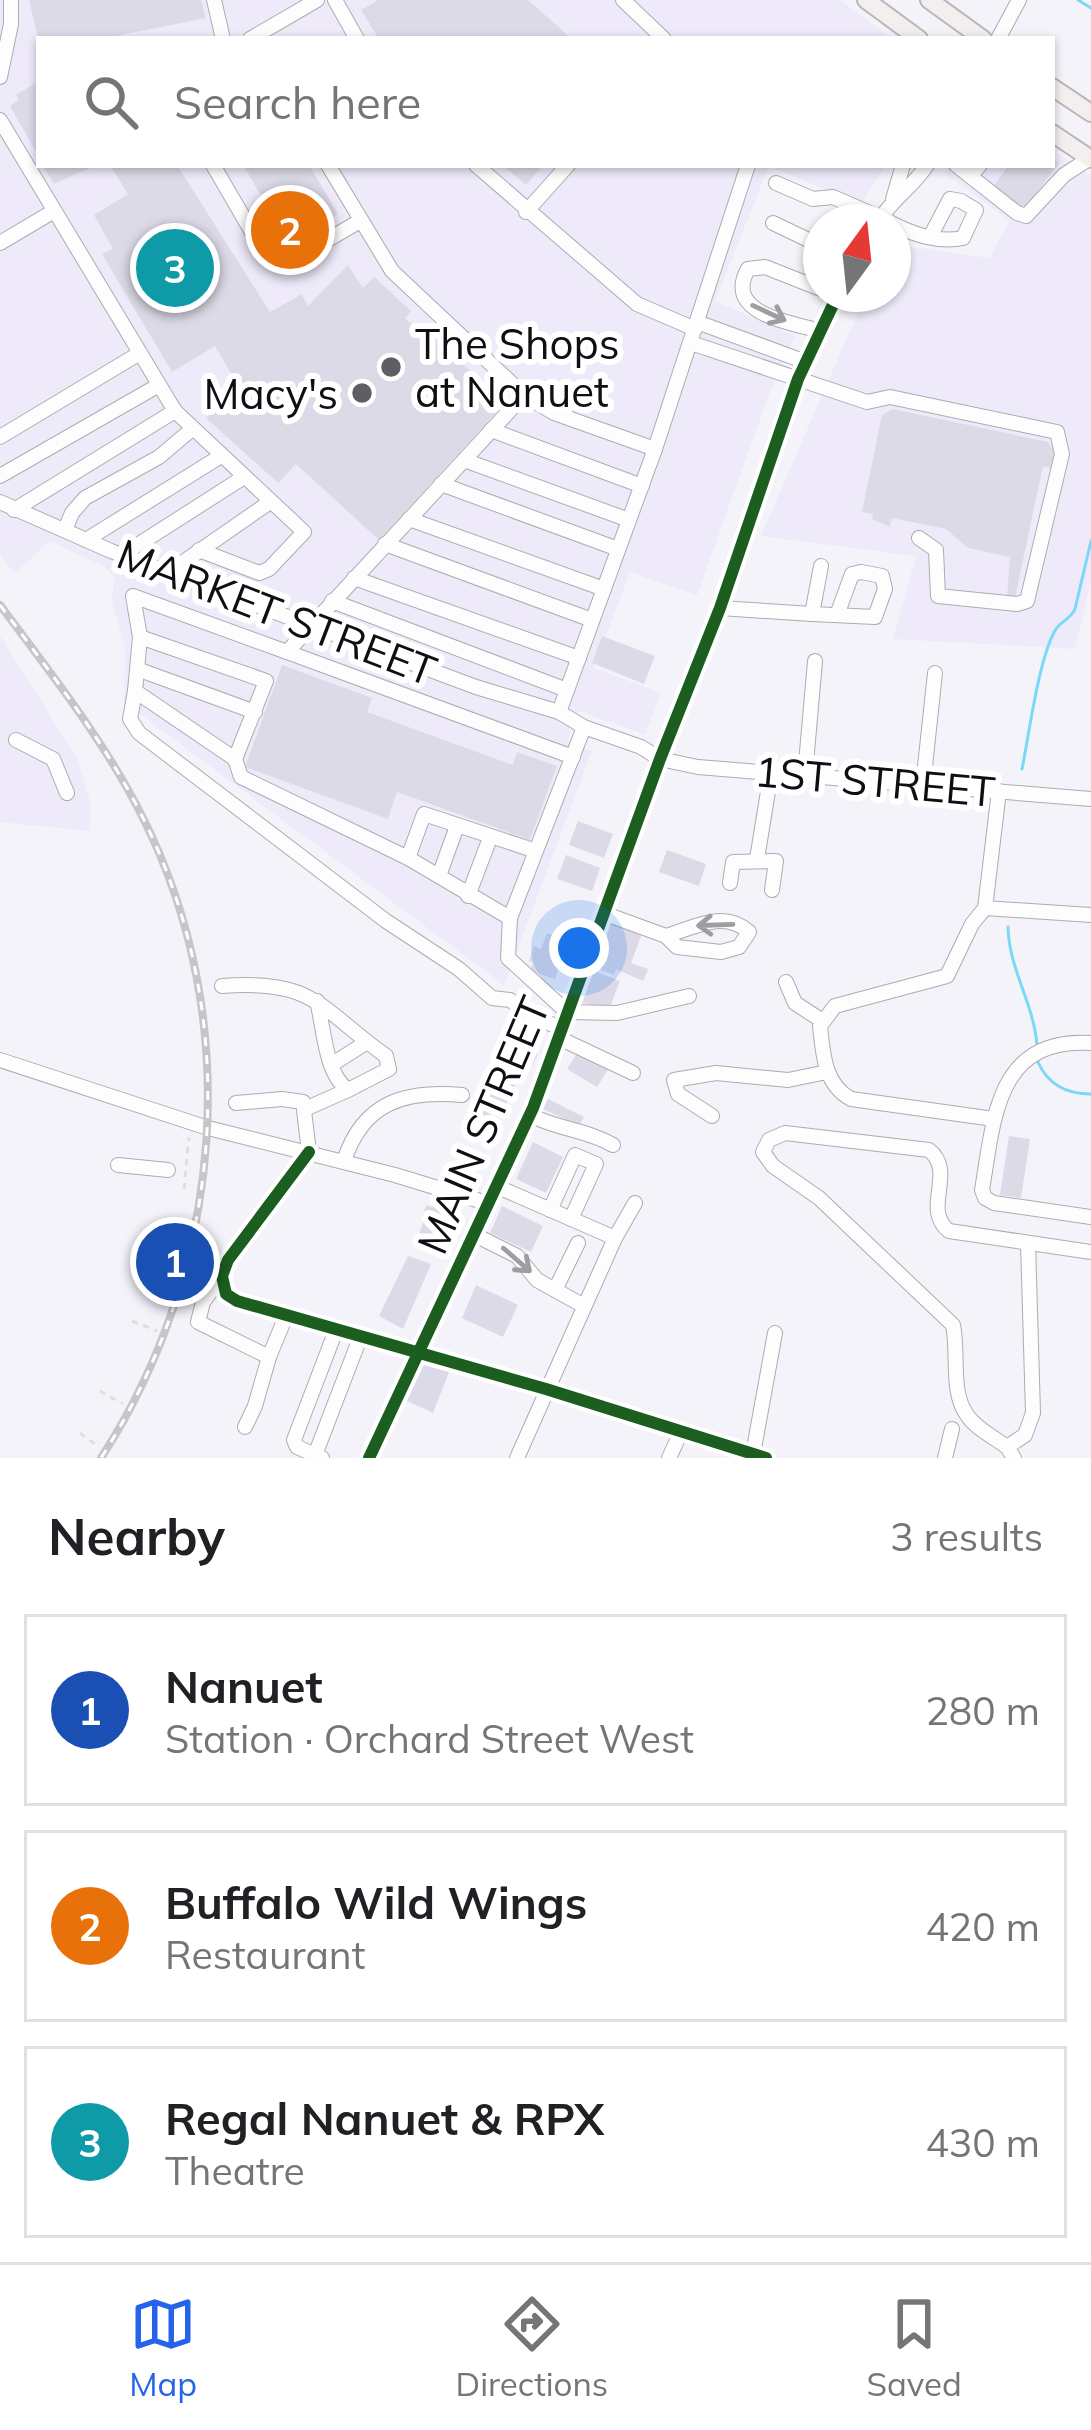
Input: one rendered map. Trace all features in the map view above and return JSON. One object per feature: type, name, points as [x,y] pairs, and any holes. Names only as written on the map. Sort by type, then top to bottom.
[{"type":"main road","points":[[866,0],[915,36]]},
{"type":"main road","points":[[929,0],[978,36]]},
{"type":"main road","points":[[1055,89],[1091,113]]},
{"type":"main road","points":[[1055,135],[1090,158]]},
{"type":"street","points":[[0,77],[11,0]]},
{"type":"street","points":[[214,0],[222,36]]},
{"type":"street","points":[[255,36],[317,0]]},
{"type":"street","points":[[334,0],[355,36]]},
{"type":"street","points":[[623,0],[661,36]]},
{"type":"street","points":[[1000,36],[1019,0]]},
{"type":"street","points":[[0,120],[175,411],[304,532],[269,569],[259,573],[199,550]]},
{"type":"street","points":[[975,170],[1017,213],[1026,216],[1064,175],[1090,158]]},
{"type":"street","points":[[215,168],[263,251],[277,262],[288,262],[361,221]]},
{"type":"street","points":[[330,168],[392,271],[524,395],[554,413],[655,449]]},
{"type":"street","points":[[479,168],[637,304],[798,379],[868,402],[890,398],[1057,432],[1062,454],[1027,602],[938,596],[936,550],[919,538]]},
{"type":"street","points":[[526,212],[565,168]]},
{"type":"street","points":[[559,712],[655,449],[747,168]]},
{"type":"street","points":[[891,204],[902,168]]},
{"type":"street","points":[[893,199],[914,185],[925,168]]},
{"type":"street","points":[[776,183],[813,199],[833,197],[848,204]]},
{"type":"street","points":[[0,243],[54,211]]},
{"type":"street","points":[[773,223],[803,237]]},
{"type":"street","points":[[911,230],[930,237]]},
{"type":"street","points":[[803,283],[765,267],[748,268],[741,285],[745,300],[763,314],[820,332]]},
{"type":"street","name":"MAIN STREET","points":[[369,1458],[530,1115],[720,608],[798,379],[829,312]]},
{"type":"street","points":[[694,331],[806,362]]},
{"type":"street","points":[[0,437],[140,353]]},
{"type":"street","points":[[0,476],[159,385]]},
{"type":"street","points":[[510,918],[408,857],[241,777],[236,759],[277,656],[287,652],[524,395]]},
{"type":"street","points":[[7,506],[175,411]]},
{"type":"street","points":[[65,530],[86,498],[159,457],[191,430]]},
{"type":"street","points":[[491,430],[642,486]]},
{"type":"street","points":[[86,539],[221,456]]},
{"type":"street","points":[[464,460],[629,520]]},
{"type":"street","points":[[122,555],[244,477]]},
{"type":"street","points":[[441,484],[618,549]]},
{"type":"street","points":[[169,572],[270,502]]},
{"type":"street","name":"MARKET STREET","points":[[7,506],[122,555],[476,687],[559,712],[660,759]]},
{"type":"street","points":[[409,519],[604,589]]},
{"type":"street","points":[[385,544],[592,620]]},
{"type":"street","points":[[812,614],[821,566]]},
{"type":"street","points":[[354,578],[578,658]]},
{"type":"street","points":[[573,757],[133,596],[140,637],[130,719],[140,733],[492,998],[510,1000],[632,1073]]},
{"type":"street","points":[[332,601],[567,690]]},
{"type":"street","points":[[720,608],[838,615]]},
{"type":"street","points":[[140,637],[266,682]]},
{"type":"street","points":[[805,776],[815,661]]},
{"type":"street","points":[[137,669],[255,712]]},
{"type":"street","points":[[923,785],[935,673]]},
{"type":"street","points":[[135,691],[236,759]]},
{"type":"street","points":[[584,727],[510,918],[508,958],[567,1012],[617,1013],[689,997]]},
{"type":"street","points":[[16,740],[53,759],[67,793]]},
{"type":"street","name":"1ST STREET","points":[[660,759],[1091,799]]},
{"type":"street","points":[[758,859],[771,772]]},
{"type":"street","points":[[821,1020],[835,1006],[947,976],[985,908],[999,791]]},
{"type":"street","points":[[408,857],[424,814],[536,851]]},
{"type":"street","points":[[439,876],[457,826]]},
{"type":"street","points":[[468,896],[490,838]]},
{"type":"street","points":[[730,883],[733,862],[776,861],[772,890]]},
{"type":"street","points":[[985,908],[1091,915]]},
{"type":"street","points":[[603,914],[665,936],[677,947],[721,952],[739,947],[749,932],[741,925],[706,920],[665,936]]},
{"type":"street","points":[[786,982],[795,1003],[821,1020]]},
{"type":"street","points":[[222,986],[301,991],[386,1056],[390,1066],[305,1108]]},
{"type":"street","points":[[317,1001],[338,1082],[349,1090]]},
{"type":"street","points":[[821,1020],[827,1072],[837,1091],[851,1099],[994,1119]]},
{"type":"street","points":[[332,1065],[367,1042]]},
{"type":"street","points":[[1091,1043],[1045,1048],[1018,1067],[999,1095],[982,1190],[985,1198],[1091,1217]]},
{"type":"street","points":[[0,1060],[208,1128],[490,1204]]},
{"type":"street","points":[[712,1116],[678,1094],[674,1080],[716,1073],[788,1080],[827,1072]]},
{"type":"street","points":[[344,1161],[365,1120],[408,1095],[462,1095]]},
{"type":"street","points":[[236,1102],[282,1099],[303,1102],[305,1108],[309,1152],[228,1260],[203,1302],[198,1322],[269,1357]]},
{"type":"street","points":[[530,1115],[558,1129],[591,1132],[613,1145]]},
{"type":"street","points":[[1028,1244],[1033,1413],[1025,1435],[1011,1452],[968,1418],[958,1397],[953,1325],[819,1198],[773,1166],[763,1152],[769,1140],[785,1133],[929,1150],[939,1158],[942,1173],[936,1210],[941,1225],[949,1231],[1091,1252]]},
{"type":"street","points":[[550,1210],[575,1155],[596,1164],[571,1219]]},
{"type":"street","points":[[118,1165],[179,1172]]},
{"type":"street","points":[[498,1187],[615,1238]]},
{"type":"street","points":[[517,1458],[635,1203]]},
{"type":"street","points":[[475,1235],[513,1253],[537,1280],[584,1306]]},
{"type":"street","points":[[555,1290],[578,1244]]},
{"type":"street","points":[[222,1276],[226,1294],[237,1301],[759,1456],[776,1333]]},
{"type":"street","points":[[244,1427],[286,1316]]},
{"type":"street","points":[[281,1458],[294,1440],[336,1330]]},
{"type":"street","points":[[294,1440],[297,1447],[318,1456],[361,1338]]},
{"type":"street","points":[[945,1458],[952,1429]]},
{"type":"street","points":[[669,1458],[680,1434]]},
{"type":"path","points":[[184,1189],[179,1172],[190,1135]]},
{"type":"path","points":[[179,1172],[196,1172]]},
{"type":"path","points":[[154,1244],[182,1253]]},
{"type":"path","points":[[148,1269],[175,1277]]},
{"type":"path","points":[[132,1321],[157,1331]]},
{"type":"path","points":[[100,1391],[123,1404]]},
{"type":"path","points":[[80,1433],[99,1447]]},
{"type":"shaded area","name":"The Shops at Nanuet","points":[[0,0],[840,0],[890,36],[36,36],[36,168],[768,168],[715,301],[795,336],[768,397],[697,595],[630,572],[594,668],[661,693],[645,735],[579,711],[567,742],[592,751],[504,985],[124,702],[125,648],[112,602],[114,577],[105,567],[50,541],[14,574],[0,554]]},
{"type":"shaded area","points":[[1055,152],[1091,176],[1091,581],[1075,649],[893,639],[916,556],[761,536],[858,312],[911,312],[911,247],[989,258],[1010,221],[944,173],[948,168],[1055,168]]},
{"type":"shaded area","name":"The Shops at Nanuet","points":[[774,168],[884,168],[859,204]]},
{"type":"shaded area","points":[[0,636],[77,758],[91,804],[89,831],[0,822]]},
{"type":"building","points":[[29,0],[201,0],[206,18],[116,36],[37,36]]},
{"type":"building","points":[[378,0],[528,0],[569,36],[377,36],[361,10]]},
{"type":"building","points":[[36,83],[36,152],[10,106],[19,100],[16,95]]},
{"type":"building","points":[[1055,160],[1059,163],[1023,211],[992,188],[1007,168],[1055,168]]},
{"type":"building","points":[[45,168],[89,168],[54,184]]},
{"type":"building","name":"Macy's","points":[[112,168],[179,168],[270,312],[302,294],[308,306],[348,265],[363,288],[374,277],[411,311],[405,318],[420,332],[424,328],[505,403],[379,540],[296,464],[278,483],[206,418],[237,384],[215,346],[172,372],[102,254],[113,249],[94,215],[128,194]]},
{"type":"building","points":[[245,168],[311,168],[338,214],[289,243]]},
{"type":"building","points":[[506,168],[540,168],[526,185]]},
{"type":"building","points":[[893,409],[1048,442],[1055,452],[1052,468],[1043,466],[1015,598],[1007,597],[1010,557],[968,548],[946,529],[892,518],[890,527],[862,512],[882,415]]},
{"type":"building","points":[[602,636],[655,656],[644,684],[592,663]]},
{"type":"building","points":[[282,665],[372,698],[367,712],[513,765],[517,752],[557,766],[530,840],[397,792],[388,819],[245,767]]},
{"type":"building","points":[[578,821],[613,834],[604,858],[569,845]]},
{"type":"building","points":[[667,850],[706,864],[699,886],[659,872]]},
{"type":"building","points":[[566,855],[600,868],[592,891],[557,879]]},
{"type":"building","points":[[612,919],[643,931],[631,963],[648,969],[643,981],[616,969],[614,975],[594,967]]},
{"type":"building","points":[[547,933],[568,941],[555,979],[530,971],[534,946],[541,949]]},
{"type":"building","points":[[594,971],[620,981],[610,1007],[582,1003]]},
{"type":"building","points":[[520,1043],[538,1055],[525,1078],[503,1061],[508,1052],[514,1055]]},
{"type":"building","points":[[579,1050],[609,1068],[597,1087],[567,1069]]},
{"type":"building","points":[[497,1060],[519,1076],[494,1130],[470,1119]]},
{"type":"building","points":[[548,1099],[584,1117],[579,1126],[543,1109]]},
{"type":"building","points":[[1009,1136],[1030,1139],[1021,1198],[1000,1195]]},
{"type":"building","points":[[533,1142],[563,1157],[546,1193],[516,1179]]},
{"type":"building","points":[[426,1205],[461,1216],[456,1226],[423,1216]]},
{"type":"building","points":[[502,1206],[543,1226],[531,1252],[490,1233]]},
{"type":"building","points":[[423,1222],[450,1230],[445,1246],[418,1238]]},
{"type":"building","points":[[408,1256],[431,1264],[403,1329],[379,1316]]},
{"type":"building","points":[[476,1285],[518,1305],[503,1337],[462,1318]]},
{"type":"building","points":[[423,1365],[449,1372],[433,1413],[407,1401]]},
{"type":"waterway","points":[[1078,0],[1091,8]]},
{"type":"waterway","points":[[1022,769],[1044,657],[1056,629],[1075,609],[1091,541]]},
{"type":"waterway","points":[[1008,927],[1037,1046]]},
{"type":"waterway","points":[[1038,1062],[1059,1087],[1091,1094]]},
{"type":"railway","points":[[0,605],[94,734],[142,816],[175,894],[196,976],[207,1059],[206,1142],[195,1225],[174,1306],[142,1384],[101,1458]]},
{"type":"cycle path","points":[[369,1458],[533,1108],[720,608],[798,379],[830,312]]},
{"type":"cycle path","points":[[309,1152],[228,1260],[222,1276],[226,1294],[766,1458]]},
{"type":"place","name":"Buffalo Wild Wings","points":[[290,230]]},
{"type":"place","name":"Regal Nanuet & RPX","points":[[175,268]]},
{"type":"place","name":"The Shops at Nanuet","points":[[391,367]]},
{"type":"place","name":"Macy's","points":[[362,393]]},
{"type":"place","name":"Nanuet","points":[[175,1262]]}]
